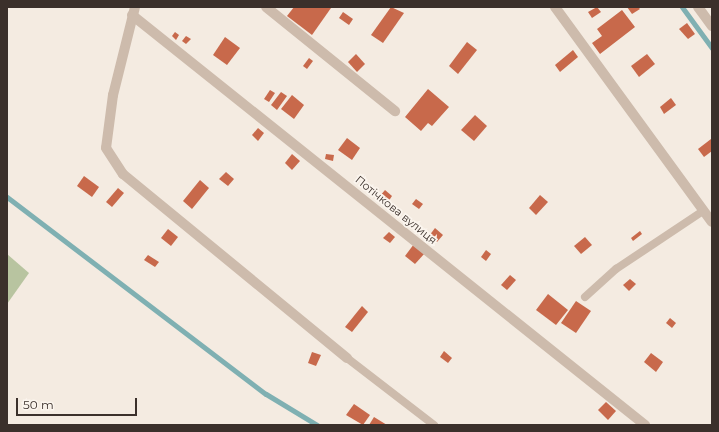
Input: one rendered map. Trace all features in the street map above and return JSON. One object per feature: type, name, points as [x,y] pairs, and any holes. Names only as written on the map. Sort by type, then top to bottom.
[{"type":"street","points":[[266,7],[395,111]]},
{"type":"street","points":[[555,7],[712,222]]},
{"type":"street","points":[[698,7],[712,26]]},
{"type":"street","name":"Потічкова вулиця","points":[[347,358],[123,174],[106,148],[113,95],[133,11],[645,425]]},
{"type":"lane","points":[[585,297],[616,268],[704,211]]},
{"type":"lane","points":[[347,358],[434,425]]},
{"type":"green space","points":[[7,254],[29,273],[7,304]]},
{"type":"building","points":[[294,7],[331,8],[312,35],[287,16]]},
{"type":"building","points":[[391,7],[404,13],[383,43],[371,35]]},
{"type":"building","points":[[597,7],[601,12],[592,18],[588,12]]},
{"type":"building","points":[[627,7],[638,7],[640,9],[632,14]]},
{"type":"building","points":[[622,10],[635,27],[600,54],[592,43],[602,36],[597,29]]},
{"type":"building","points":[[343,12],[353,19],[349,25],[339,18]]},
{"type":"building","points":[[687,23],[695,34],[688,39],[679,29]]},
{"type":"building","points":[[175,32],[179,35],[176,40],[172,36]]},
{"type":"building","points":[[186,36],[191,39],[186,44],[182,41]]},
{"type":"building","points":[[225,37],[240,48],[227,65],[213,55]]},
{"type":"building","points":[[467,42],[477,50],[458,74],[449,66]]},
{"type":"building","points":[[573,50],[578,57],[560,72],[555,65]]},
{"type":"building","points":[[356,54],[365,64],[357,72],[348,62]]},
{"type":"building","points":[[647,54],[655,64],[639,77],[631,66]]},
{"type":"building","points":[[309,58],[313,61],[307,69],[303,66]]},
{"type":"building","points":[[428,89],[449,107],[432,126],[428,123],[421,131],[405,117]]},
{"type":"building","points":[[270,90],[275,93],[269,102],[264,99]]},
{"type":"building","points":[[281,92],[287,96],[277,110],[271,105]]},
{"type":"building","points":[[292,95],[304,105],[294,119],[281,109]]},
{"type":"building","points":[[671,98],[676,105],[664,114],[660,107]]},
{"type":"building","points":[[475,115],[487,126],[474,141],[461,130]]},
{"type":"building","points":[[258,128],[264,133],[258,141],[252,135]]},
{"type":"building","points":[[347,138],[360,148],[352,160],[338,150]]},
{"type":"building","points":[[711,139],[712,151],[704,157],[698,149]]},
{"type":"building","points":[[292,154],[300,161],[292,170],[285,163]]},
{"type":"building","points":[[326,154],[334,155],[333,161],[325,159]]},
{"type":"building","points":[[226,172],[234,179],[228,186],[219,179]]},
{"type":"building","points":[[84,176],[99,187],[92,197],[77,186]]},
{"type":"building","points":[[200,180],[209,188],[192,209],[183,201]]},
{"type":"building","points":[[118,188],[124,193],[112,207],[106,202]]},
{"type":"building","points":[[385,190],[392,196],[388,202],[380,196]]},
{"type":"building","points":[[540,195],[548,202],[536,215],[529,208]]},
{"type":"building","points":[[416,199],[423,204],[419,209],[412,204]]},
{"type":"building","points":[[435,228],[443,235],[437,242],[429,236]]},
{"type":"building","points":[[168,229],[178,237],[171,246],[161,238]]},
{"type":"building","points":[[640,231],[642,234],[633,241],[631,238]]},
{"type":"building","points":[[389,232],[395,237],[390,243],[383,238]]},
{"type":"building","points":[[585,237],[592,245],[581,254],[574,246]]},
{"type":"building","points":[[414,244],[425,253],[415,264],[405,256]]},
{"type":"building","points":[[486,250],[491,254],[486,261],[481,257]]},
{"type":"building","points":[[148,255],[159,262],[155,267],[144,260]]},
{"type":"building","points":[[510,275],[516,280],[507,290],[501,285]]},
{"type":"building","points":[[630,279],[636,284],[629,291],[623,285]]},
{"type":"building","points":[[548,294],[568,310],[556,325],[536,310]]},
{"type":"building","points":[[576,301],[591,311],[576,333],[561,323]]},
{"type":"building","points":[[362,306],[368,312],[352,332],[345,327]]},
{"type":"building","points":[[670,318],[676,323],[672,328],[666,323]]},
{"type":"building","points":[[444,351],[452,358],[448,363],[440,357]]},
{"type":"building","points":[[312,352],[321,355],[316,366],[308,363]]},
{"type":"building","points":[[651,353],[663,362],[656,372],[644,362]]},
{"type":"building","points":[[606,402],[616,411],[608,420],[598,410]]},
{"type":"building","points":[[354,404],[370,415],[363,425],[346,415]]},
{"type":"building","points":[[374,417],[387,425],[369,425]]},
{"type":"waterway","points":[[682,7],[712,48]]},
{"type":"waterway","points":[[7,197],[266,394],[317,425]]}]
